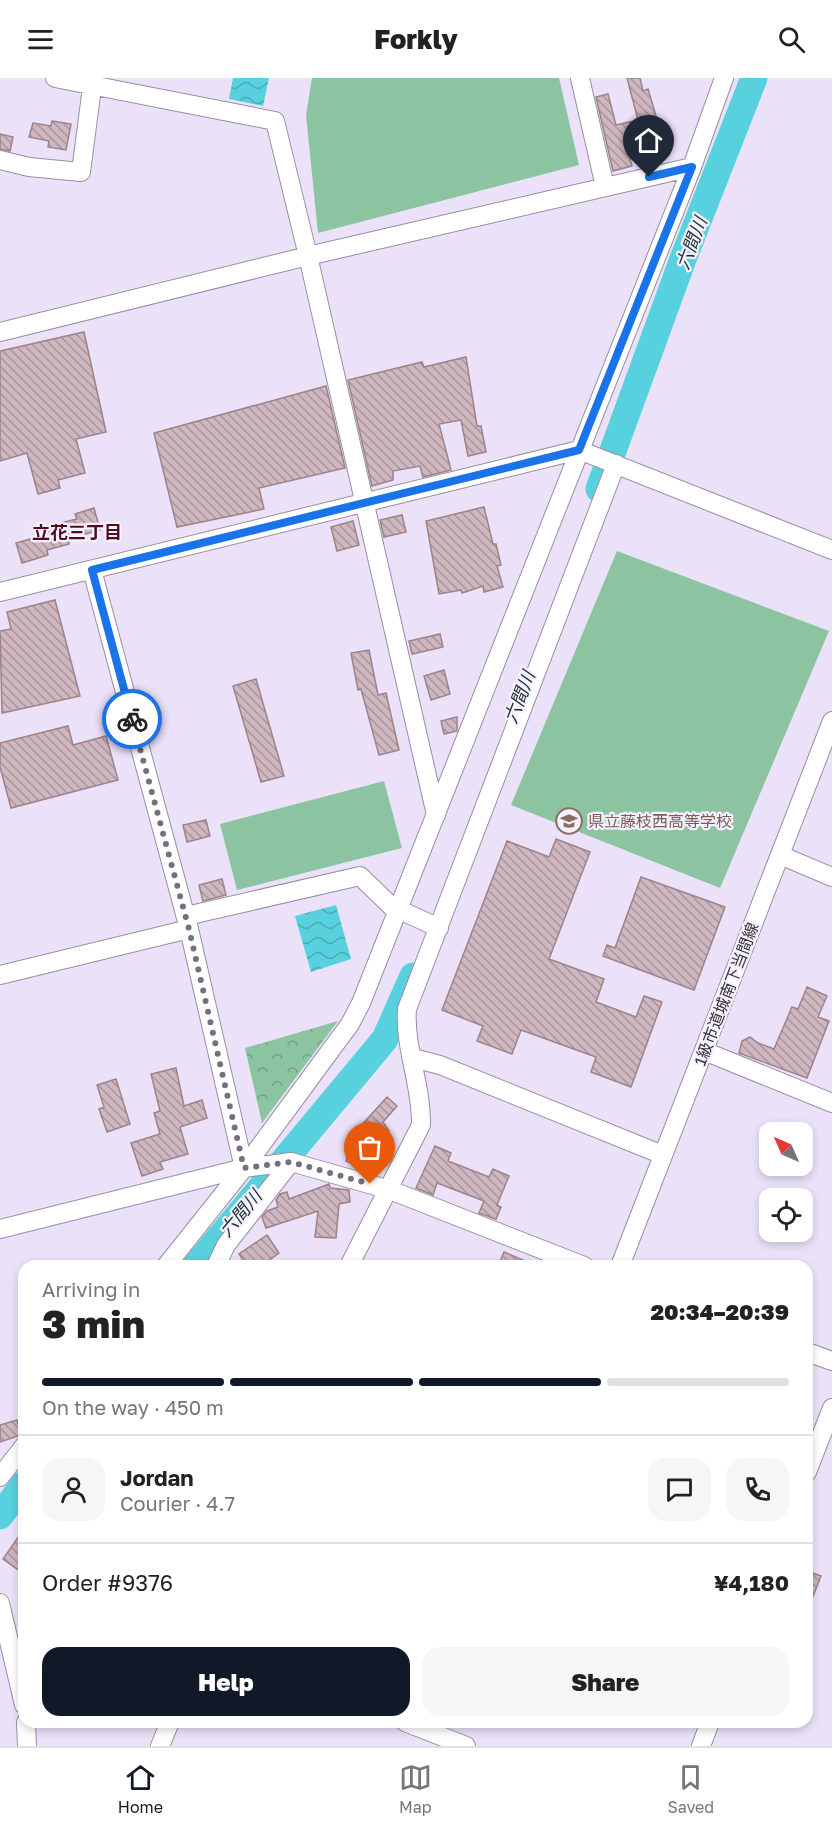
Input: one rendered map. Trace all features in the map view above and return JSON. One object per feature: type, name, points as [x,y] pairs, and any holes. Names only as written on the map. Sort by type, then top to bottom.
[{"type":"street","points":[[55,78],[275,121],[436,815]]},
{"type":"street","points":[[580,78],[605,187]]},
{"type":"street","points":[[171,1260],[244,1168],[350,1024],[399,910],[582,451],[724,78]]},
{"type":"street","points":[[0,160],[29,167],[81,172],[92,87]]},
{"type":"street","points":[[0,332],[308,256],[692,167]]},
{"type":"street","points":[[0,592],[582,451],[832,550]]},
{"type":"street","points":[[352,1260],[390,1190],[421,1125],[421,1108],[405,1024],[407,1009],[616,464]]},
{"type":"street","points":[[92,570],[188,922],[244,1168]]},
{"type":"street","name":"1級市道城南下当間線","points":[[622,1260],[832,721]]},
{"type":"street","points":[[780,855],[832,877]]},
{"type":"street","points":[[0,975],[360,876],[391,906],[439,928]]},
{"type":"street","points":[[704,1051],[832,1103]]},
{"type":"street","points":[[413,1058],[440,1065],[663,1155]]},
{"type":"street","points":[[219,1260],[226,1245],[291,1162]]},
{"type":"street","points":[[0,1229],[244,1168],[291,1162],[390,1190],[569,1260]]},
{"type":"street","points":[[813,1354],[832,1361]]},
{"type":"street","points":[[813,1457],[832,1408]]},
{"type":"street","points":[[0,1477],[18,1454]]},
{"type":"street","points":[[0,1603],[18,1665]]},
{"type":"street","points":[[26,1728],[27,1746]]},
{"type":"street","points":[[160,1746],[168,1728]]},
{"type":"street","points":[[420,1728],[466,1746]]},
{"type":"street","points":[[700,1746],[708,1728]]},
{"type":"green space","points":[[312,78],[559,78],[579,165],[318,233],[306,115]]},
{"type":"green space","points":[[617,551],[829,631],[720,888],[511,805]]},
{"type":"green space","points":[[384,781],[402,848],[237,890],[220,824]]},
{"type":"green space","points":[[338,1021],[262,1123],[245,1048]]},
{"type":"water","points":[[233,78],[269,78],[263,106],[229,99]]},
{"type":"water","points":[[336,905],[351,959],[311,972],[295,916]]},
{"type":"building","points":[[627,78],[640,78],[643,91],[648,89],[664,143],[628,152],[632,166],[613,171],[596,97],[608,94],[616,125],[638,120]]},
{"type":"building","points":[[52,121],[71,124],[66,150],[48,147],[49,141],[29,137],[33,123],[51,126]]},
{"type":"building","points":[[0,134],[13,137],[10,151],[0,149]]},
{"type":"building","points":[[84,332],[106,432],[76,439],[85,473],[58,480],[60,488],[38,494],[27,453],[0,461],[0,351]]},
{"type":"building","points":[[466,357],[477,426],[481,426],[486,452],[468,456],[461,420],[439,424],[451,470],[423,477],[420,466],[393,471],[393,480],[372,486],[348,380],[422,362],[424,367]]},
{"type":"building","points":[[326,386],[345,468],[259,488],[264,509],[177,527],[154,433]]},
{"type":"building","points":[[484,507],[501,565],[497,566],[503,587],[484,592],[483,586],[462,593],[461,590],[439,594],[426,521]]},
{"type":"building","points":[[94,508],[100,530],[68,539],[69,544],[47,550],[48,555],[22,563],[16,543],[48,534],[47,526],[77,519],[75,514]]},
{"type":"building","points":[[402,515],[406,532],[384,537],[380,520]]},
{"type":"building","points":[[353,521],[359,545],[337,551],[331,527]]},
{"type":"building","points":[[55,600],[80,696],[2,713],[0,631],[11,629],[7,612]]},
{"type":"building","points":[[440,634],[443,647],[412,654],[409,641]]},
{"type":"building","points":[[369,650],[378,695],[386,693],[399,750],[379,755],[361,689],[358,690],[351,653]]},
{"type":"building","points":[[444,670],[450,694],[431,700],[424,676]]},
{"type":"building","points":[[256,679],[284,776],[261,782],[233,686]]},
{"type":"building","points":[[457,717],[457,731],[444,734],[441,721]]},
{"type":"building","points":[[68,726],[73,745],[106,736],[118,780],[11,808],[0,767],[0,743]]},
{"type":"building","points":[[206,820],[210,836],[187,842],[183,825]]},
{"type":"building","points":[[556,839],[590,852],[549,959],[604,979],[596,1002],[636,1017],[644,996],[662,1002],[631,1087],[591,1072],[596,1057],[521,1030],[512,1054],[477,1041],[483,1026],[442,1010],[507,841],[549,857]]},
{"type":"building","points":[[641,877],[725,907],[694,990],[603,956],[607,945],[615,948]]},
{"type":"building","points":[[222,879],[226,895],[203,901],[199,885]]},
{"type":"building","points":[[807,987],[827,996],[818,1017],[829,1021],[807,1078],[739,1053],[742,1041],[750,1037],[774,1049],[792,1007],[798,1009]]},
{"type":"building","points":[[176,1068],[184,1106],[202,1100],[207,1118],[180,1127],[188,1154],[160,1162],[163,1169],[142,1176],[131,1143],[160,1134],[154,1113],[160,1111],[151,1074]]},
{"type":"building","points":[[116,1079],[130,1124],[107,1132],[99,1109],[104,1107],[97,1085]]},
{"type":"building","points":[[387,1097],[397,1106],[383,1122],[389,1131],[374,1148],[366,1169],[346,1161],[359,1128]]},
{"type":"building","points":[[435,1146],[451,1153],[448,1161],[489,1177],[493,1169],[509,1176],[497,1205],[501,1207],[496,1219],[479,1213],[484,1201],[437,1183],[433,1195],[416,1188]]},
{"type":"building","points":[[329,1184],[330,1188],[349,1190],[350,1202],[339,1204],[336,1238],[315,1237],[318,1211],[266,1228],[262,1217],[267,1211],[278,1207],[276,1200],[280,1194],[287,1192],[289,1199]]},
{"type":"building","points":[[267,1235],[279,1253],[269,1260],[243,1260],[239,1254]]},
{"type":"building","points":[[504,1252],[523,1260],[501,1260]]},
{"type":"building","points":[[17,1420],[18,1436],[0,1442],[0,1425]]},
{"type":"building","points":[[18,1538],[18,1570],[3,1559]]},
{"type":"building","points":[[813,1573],[821,1576],[813,1596]]},
{"type":"waterway","name":"六間川","points":[[599,489],[683,259],[754,78]]},
{"type":"waterway","name":"六間川","points":[[201,1260],[385,1039],[413,976]]},
{"type":"waterway","name":"六間川","points":[[0,1516],[18,1492]]},
{"type":"way so far","points":[[132,719],[189,929],[244,1168],[291,1162],[370,1184]]},
{"type":"place","name":"県立藤枝西高等学校","points":[[569,821]]},
{"type":"district","name":"立花三丁目","points":[[77,532]]},
{"type":"route","points":[[132,719],[92,570],[579,450],[692,167],[649,177]]}]
